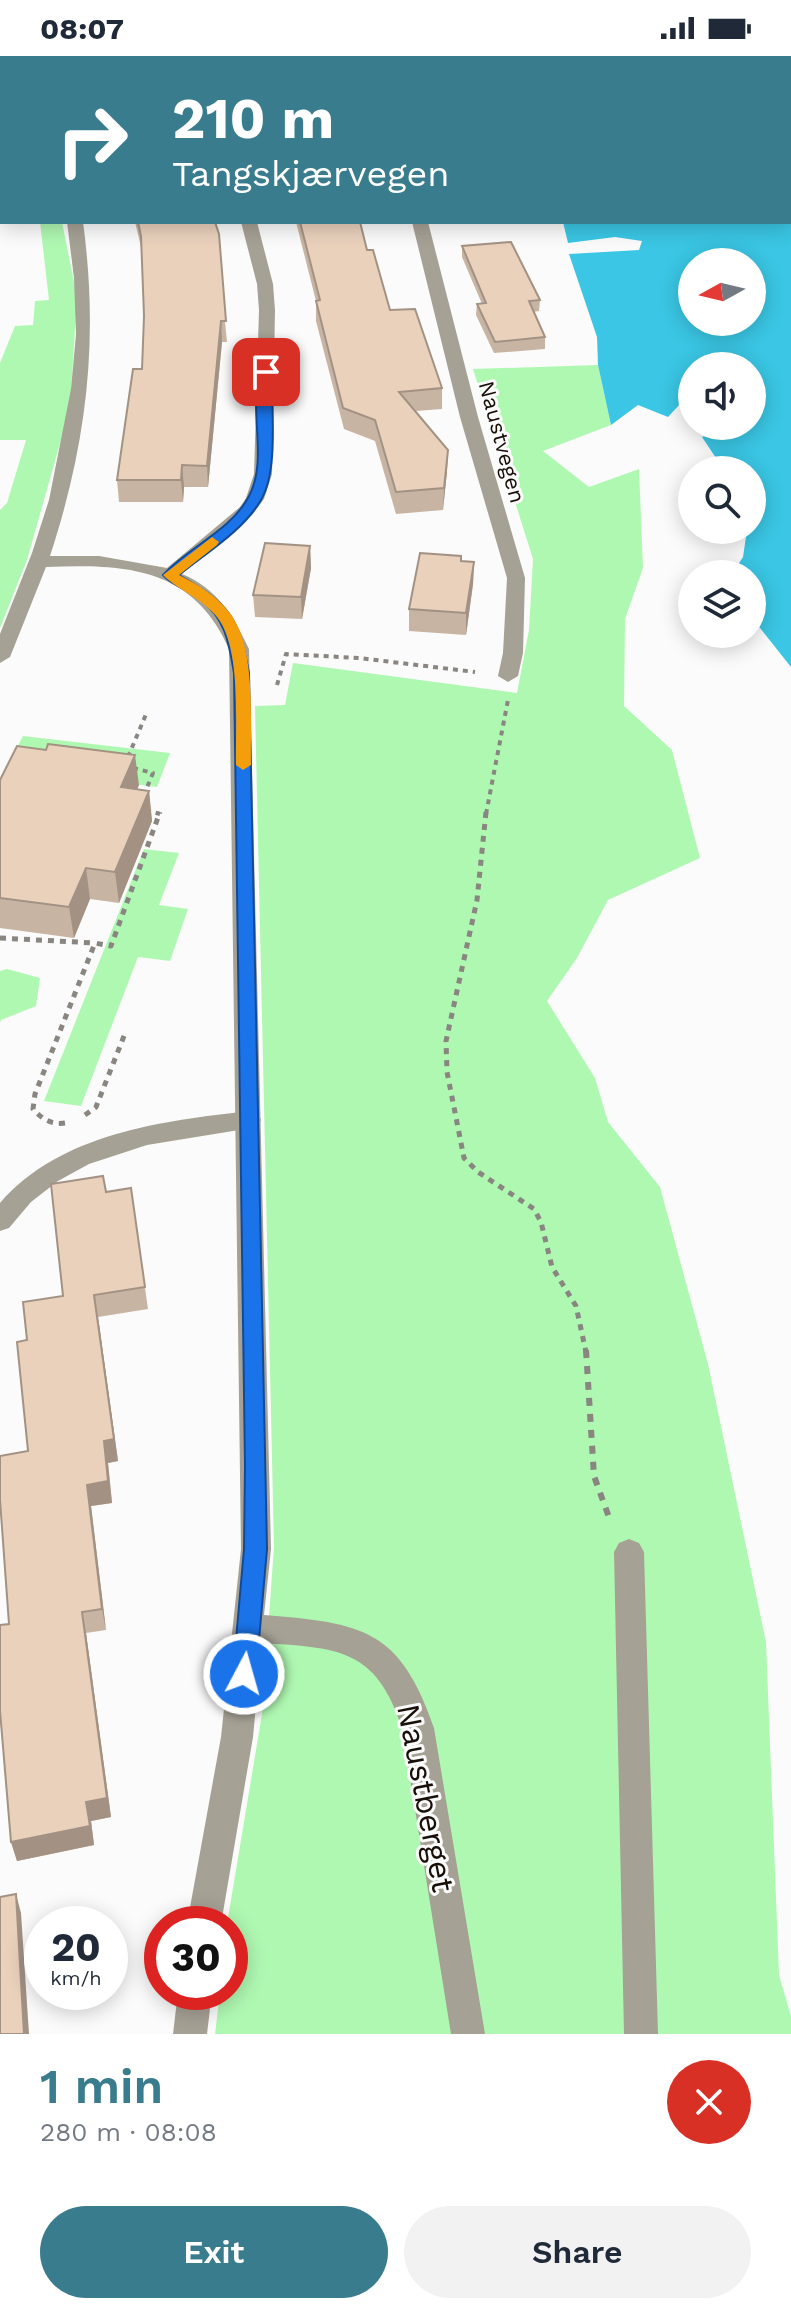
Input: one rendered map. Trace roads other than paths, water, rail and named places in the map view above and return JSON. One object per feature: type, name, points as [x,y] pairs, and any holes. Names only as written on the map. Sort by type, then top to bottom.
[{"type":"street","points":[[0,657],[39,562],[78,408],[84,290],[75,224]]},
{"type":"street","points":[[170,575],[246,511],[255,499],[263,474],[267,310],[265,284],[250,224]]},
{"type":"street","name":"Naustvegen","points":[[421,224],[469,417],[516,578],[513,653],[508,676]]},
{"type":"street","points":[[39,562],[113,562],[140,565],[170,575],[205,596],[224,615],[239,649],[256,1535],[237,1737],[207,1906]]},
{"type":"street","points":[[0,1221],[29,1191],[82,1157],[146,1134],[249,1120]]},
{"type":"street","points":[[629,1552],[641,2034]]},
{"type":"street","name":"Naustberget","points":[[249,1628],[324,1635],[357,1644],[396,1671],[410,1697],[418,1728],[468,2034]]},
{"type":"street","points":[[190,2034],[193,2010]]},
{"type":"water","points":[[563,224],[791,224],[791,667],[766,636],[766,560],[741,560],[745,544],[766,544],[766,456],[715,456],[704,440],[766,440],[766,352],[678,352],[678,406],[668,417],[638,405],[611,425],[598,365],[597,337],[569,254],[639,250],[642,241],[615,237],[568,243]]}]
